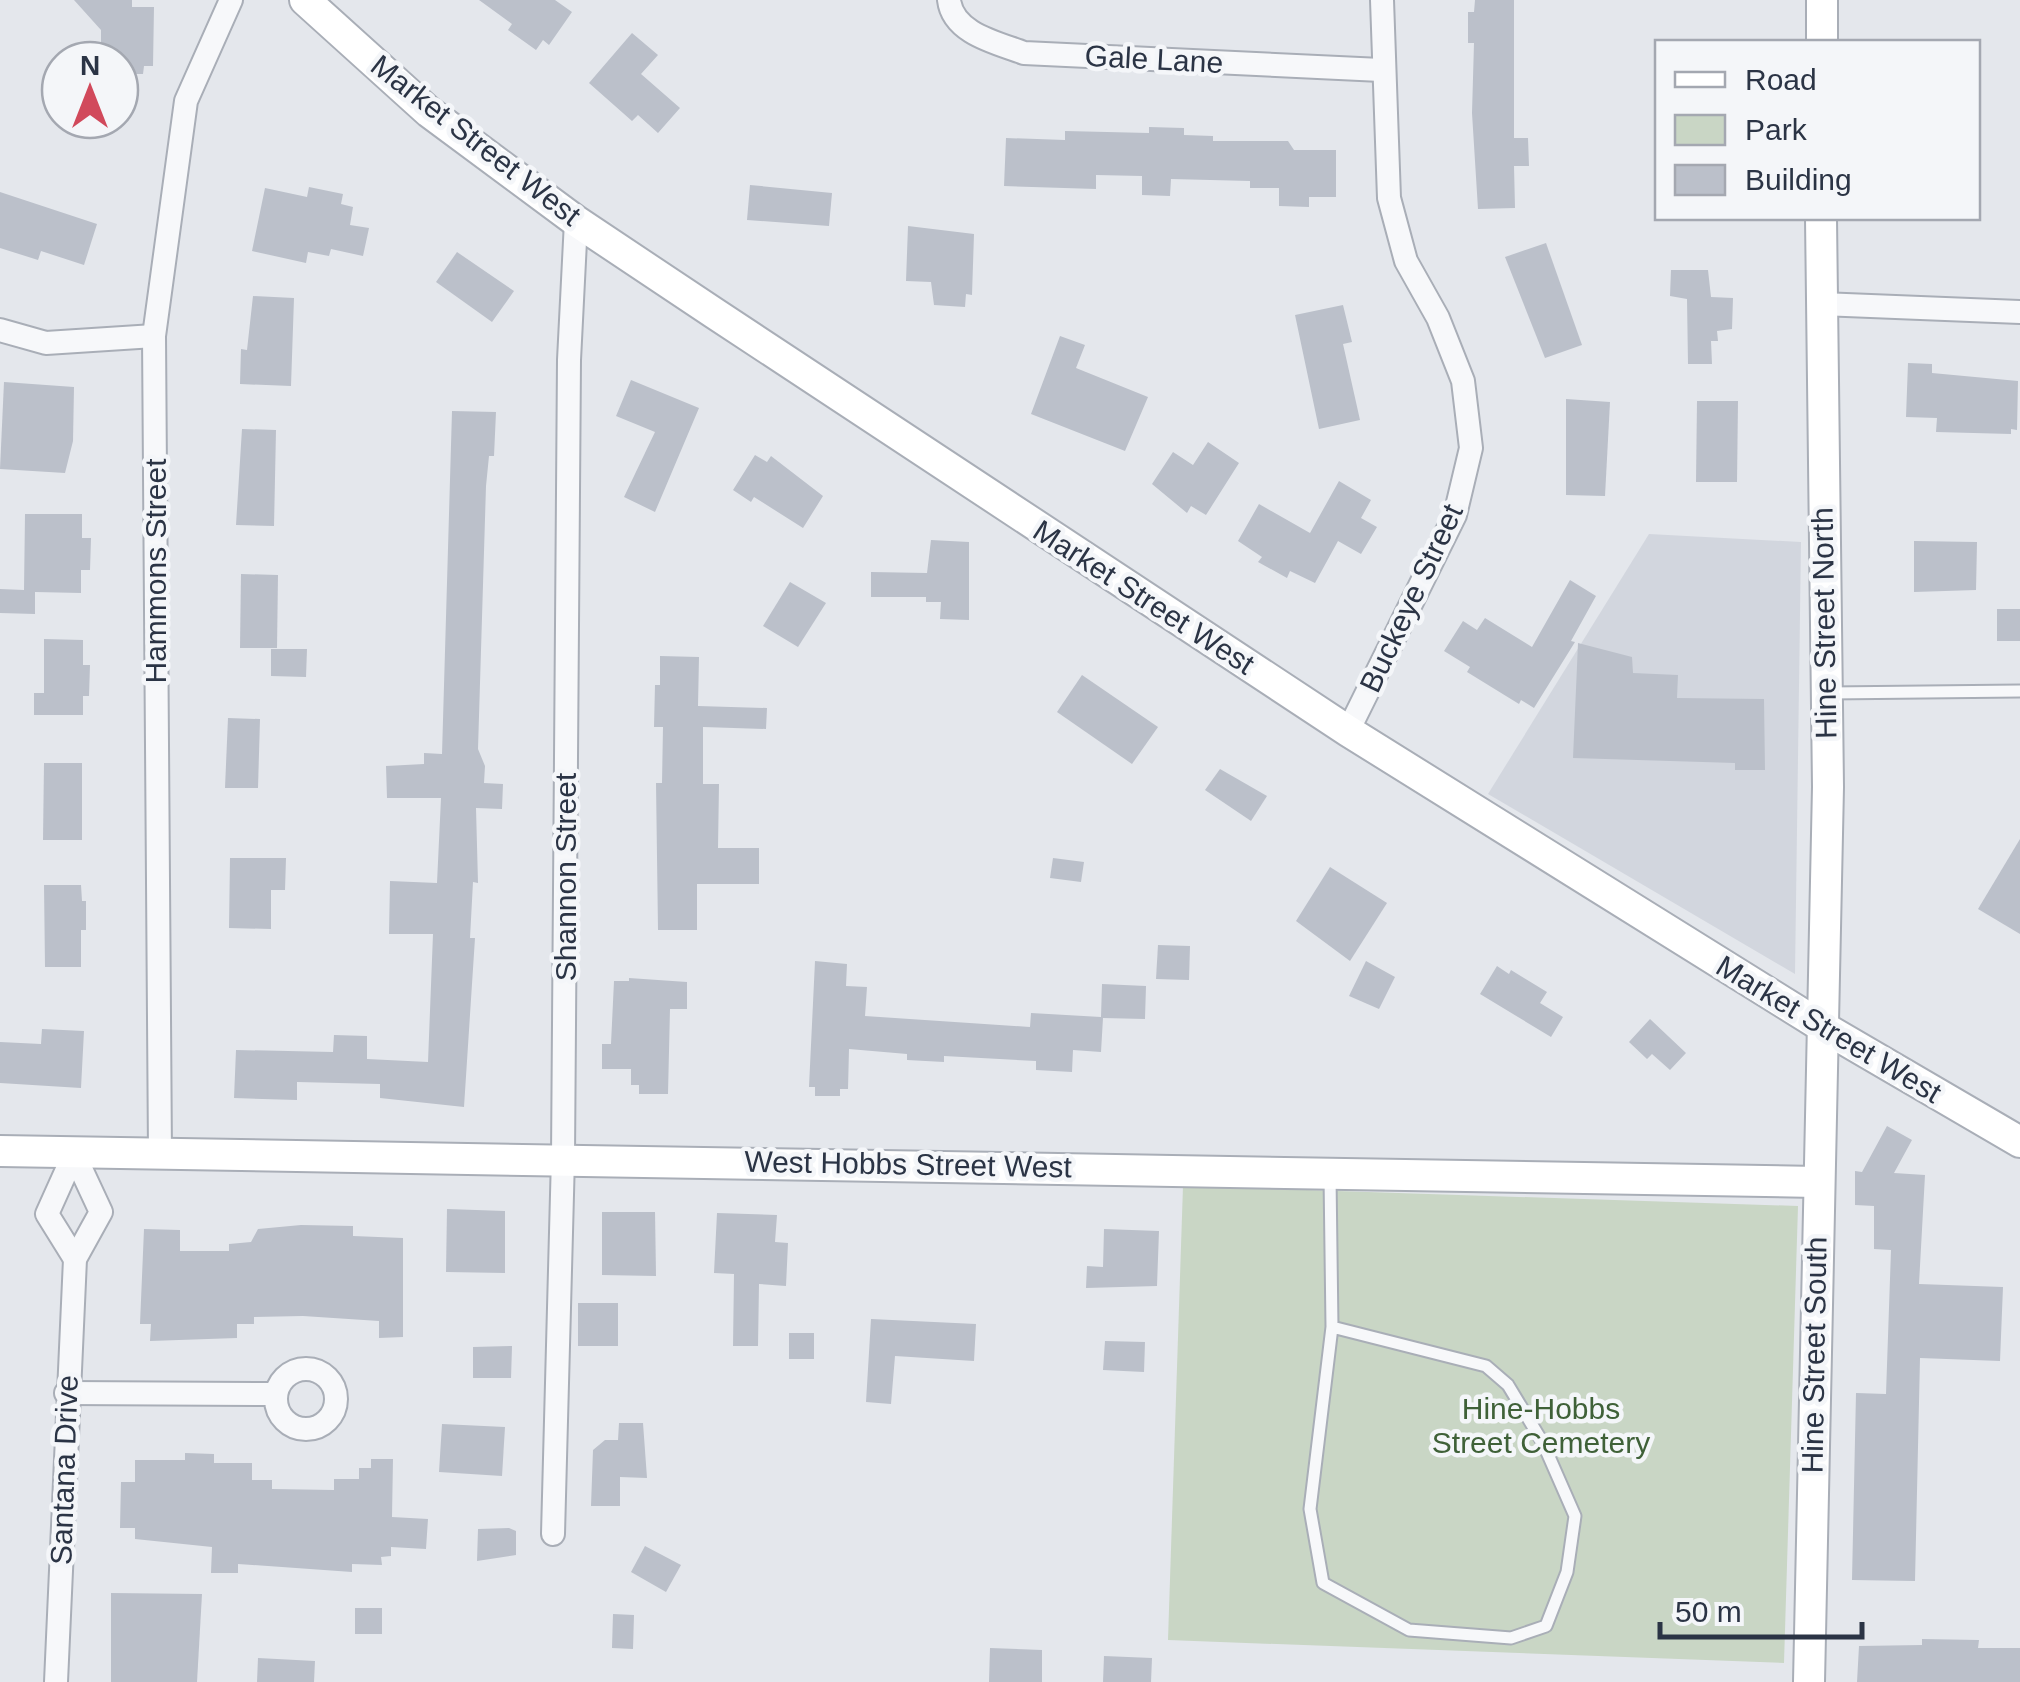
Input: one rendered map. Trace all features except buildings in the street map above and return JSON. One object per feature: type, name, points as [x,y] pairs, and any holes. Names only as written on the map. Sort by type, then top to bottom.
[{"type":"street","name":"Hammons Street","points":[[160,1154],[154,336],[186,102],[231,0]]},
{"type":"street","name":"Market Street West","points":[[304,0],[429,112],[576,220],[1348,732],[1823,1028],[2020,1142]]},
{"type":"street","name":"Gale Lane","points":[[949,0],[950,8],[970,33],[1024,53],[1382,70]]},
{"type":"street","name":"Buckeye Street","points":[[1348,732],[1455,515],[1471,448],[1463,381],[1438,318],[1406,261],[1389,198],[1382,0]]},
{"type":"street","points":[[1822,0],[1822,40]]},
{"type":"street","name":"Shannon Street","points":[[554,1534],[563,1157],[570,360],[576,220]]},
{"type":"street","name":"Hine Street North","points":[[1821,220],[1828,787],[1823,1028]]},
{"type":"street","points":[[1821,304],[2020,312]]},
{"type":"street","points":[[0,330],[46,343],[154,336]]},
{"type":"street","name":"Hine Street South","points":[[1808,1682],[1823,1028]]},
{"type":"street","name":"West Hobbs Street West","points":[[0,1151],[563,1157],[1817,1182]]},
{"type":"street","points":[[74,1154],[47,1214],[75,1259]]},
{"type":"street","name":"Santana Drive","points":[[56,1682],[75,1259],[101,1212],[74,1154]]},
{"type":"street","points":[[66,1393],[276,1394]]},
{"type":"lane","points":[[1824,693],[2020,691]]},
{"type":"lane","points":[[1330,1172],[1332,1327],[1310,1509],[1323,1583],[1409,1630],[1511,1638],[1546,1626],[1567,1572],[1575,1516],[1543,1443],[1508,1385],[1486,1366],[1332,1327]]},
{"type":"shaded area","points":[[1649,534],[1801,542],[1795,974],[1488,794]]},
{"type":"green space","name":"Hine-Hobbs Street Cemetery","points":[[1183,1186],[1798,1206],[1784,1663],[1168,1640]]}]
